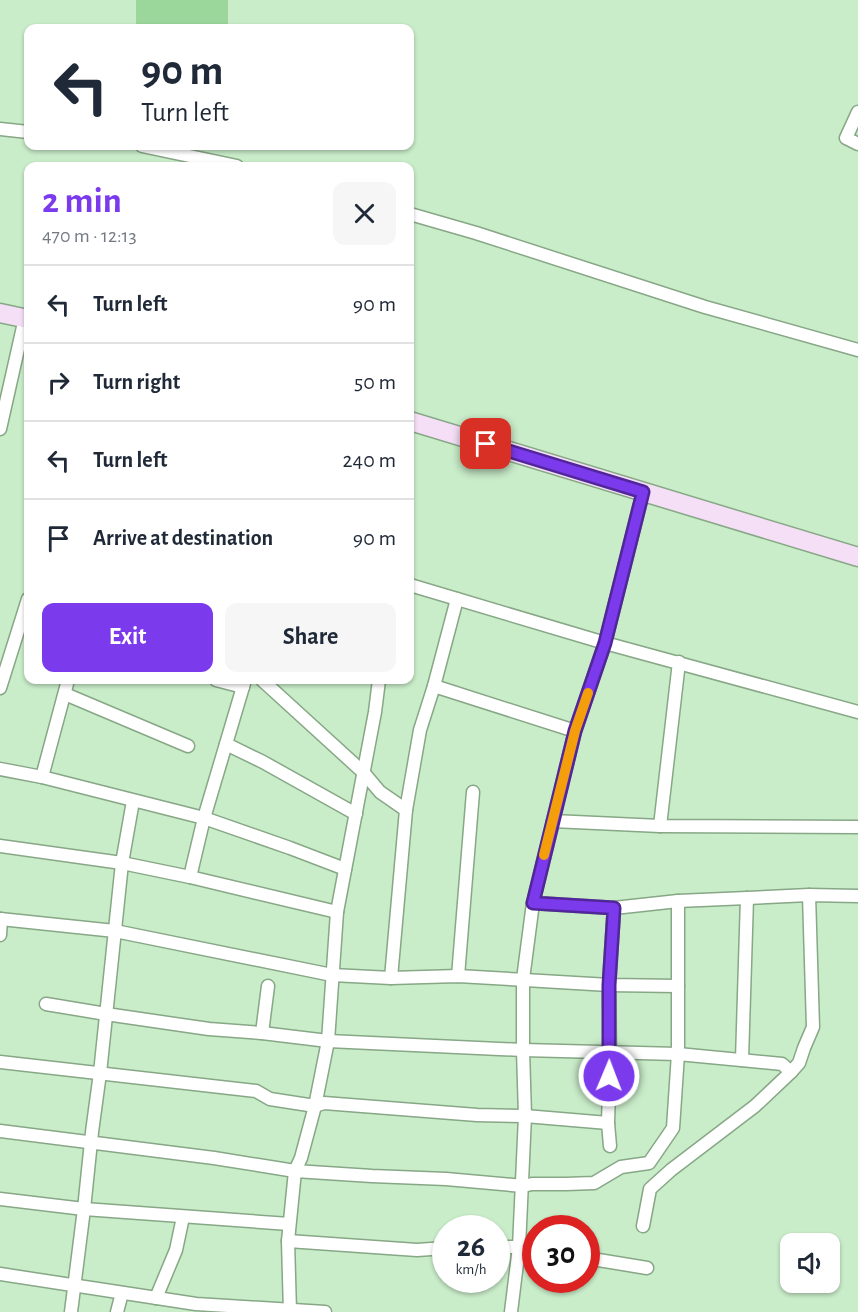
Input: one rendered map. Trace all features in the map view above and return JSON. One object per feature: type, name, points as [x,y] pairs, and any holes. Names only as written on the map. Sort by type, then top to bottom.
[{"type":"street","points":[[858,112],[846,138],[858,144]]},
{"type":"street","points":[[0,129],[24,132]]},
{"type":"street","points":[[161,150],[218,162]]},
{"type":"street","points":[[414,215],[705,307],[858,350]]},
{"type":"street","points":[[0,313],[24,317]]},
{"type":"street","points":[[0,429],[24,330]]},
{"type":"street","points":[[414,422],[858,557]]},
{"type":"street","points":[[511,1312],[519,1247],[523,1186],[525,1116],[523,979],[533,903],[575,731],[605,643],[643,492]]},
{"type":"street","points":[[414,586],[605,643],[858,712]]},
{"type":"street","points":[[391,978],[406,810],[420,730],[457,599]]},
{"type":"street","points":[[0,688],[24,611]]},
{"type":"street","points":[[660,826],[679,662]]},
{"type":"street","points":[[42,777],[67,684]]},
{"type":"street","points":[[190,876],[204,818],[244,684]]},
{"type":"street","points":[[266,684],[363,773],[380,792],[406,810]]},
{"type":"street","points":[[290,1311],[288,1241],[295,1171],[301,1158],[315,1106],[328,1041],[337,912],[378,684]]},
{"type":"street","points":[[434,686],[575,731]]},
{"type":"street","points":[[65,694],[188,746]]},
{"type":"street","points":[[226,744],[356,814]]},
{"type":"street","points":[[0,769],[42,777],[204,818],[345,869]]},
{"type":"street","points":[[458,976],[473,792]]},
{"type":"street","points":[[71,1312],[100,1073],[122,863],[134,801]]},
{"type":"street","points":[[552,821],[660,826],[858,827]]},
{"type":"street","points":[[0,846],[122,863],[190,876],[337,912]]},
{"type":"street","points":[[533,903],[614,908],[747,898],[809,895],[858,896]]},
{"type":"street","points":[[643,1226],[650,1189],[671,1170],[756,1107],[799,1063],[813,1027],[809,895]]},
{"type":"street","points":[[742,1060],[747,898]]},
{"type":"street","points":[[0,1131],[214,1158],[295,1171],[446,1179],[523,1186],[594,1183],[621,1167],[650,1163],[673,1128],[678,1054],[678,902]]},
{"type":"street","points":[[610,1146],[608,1123],[609,985],[614,908]]},
{"type":"street","points":[[0,934],[0,919],[115,931],[332,975],[391,978],[458,976],[609,985],[678,986]]},
{"type":"street","points":[[262,1033],[268,986]]},
{"type":"street","points":[[46,1004],[209,1029],[328,1041],[678,1054],[782,1064],[791,1072]]},
{"type":"street","points":[[0,1062],[256,1091],[270,1099],[315,1106],[324,1103],[608,1123]]},
{"type":"street","points":[[0,1199],[84,1209],[289,1224]]},
{"type":"street","points":[[156,1298],[176,1250],[183,1217]]},
{"type":"street","points":[[288,1241],[417,1250],[432,1249]]},
{"type":"street","points":[[510,1247],[522,1248]]},
{"type":"street","points":[[600,1260],[647,1268]]},
{"type":"street","points":[[0,1274],[196,1304],[326,1312]]},
{"type":"street","points":[[117,1312],[122,1293]]},
{"type":"green space","points":[[136,0],[228,0],[228,24],[136,24]]},
{"type":"slow traffic","points":[[544,855],[575,731],[588,693]]},
{"type":"route","points":[[486,444],[643,492],[605,643],[575,731],[533,903],[614,908],[609,985],[609,1076]]}]
